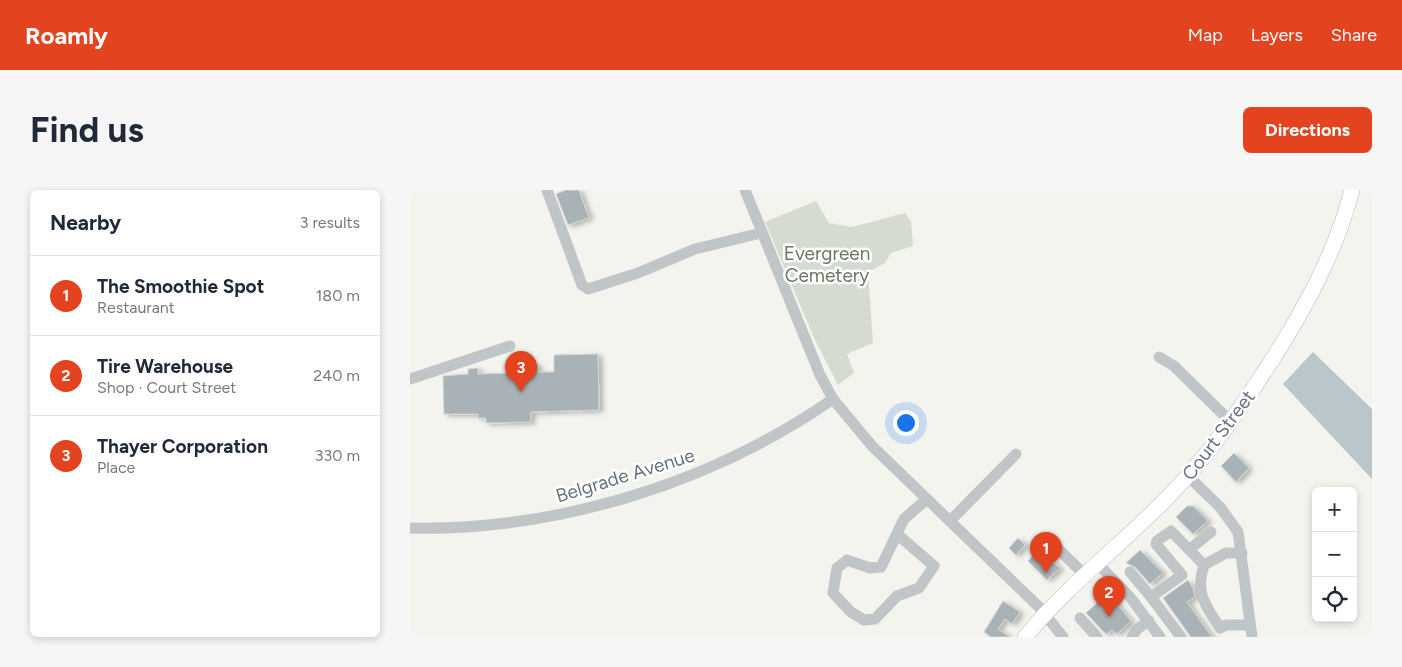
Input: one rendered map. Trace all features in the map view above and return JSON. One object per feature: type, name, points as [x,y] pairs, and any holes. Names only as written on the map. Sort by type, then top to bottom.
[{"type":"main road","name":"Court Street","points":[[1025,637],[1044,614],[1084,574],[1153,512],[1188,476],[1231,422],[1303,310],[1328,258],[1352,190]]},
{"type":"street","points":[[547,190],[582,285],[588,289],[638,272],[695,249],[761,233]]},
{"type":"street","points":[[745,190],[820,375],[834,399],[872,446],[1044,614],[1062,637]]},
{"type":"street","points":[[410,379],[510,346]]},
{"type":"street","points":[[1159,357],[1174,366],[1231,422]]},
{"type":"street","name":"Belgrade Avenue","points":[[410,528],[530,520],[576,511],[635,494],[699,471],[750,448],[834,399]]},
{"type":"street","points":[[950,521],[1016,454]]},
{"type":"street","points":[[1188,476],[1232,522],[1238,532],[1251,631],[1226,626],[1223,633]]},
{"type":"street","points":[[897,534],[934,566],[919,588],[897,596],[875,619],[864,620],[851,612],[833,593],[837,568],[847,560],[870,568],[881,567],[904,518],[928,500]]},
{"type":"street","points":[[1182,574],[1156,544],[1173,532],[1202,563],[1200,576],[1201,598],[1223,633]]},
{"type":"street","points":[[1190,549],[1211,532]]},
{"type":"street","points":[[1052,543],[1084,574]]},
{"type":"street","points":[[1152,597],[1182,574],[1202,563],[1226,553],[1242,552]]},
{"type":"street","points":[[1097,563],[1149,621],[1160,637]]},
{"type":"street","points":[[1130,572],[1152,597],[1181,637]]},
{"type":"street","points":[[1080,618],[1097,637]]},
{"type":"street","points":[[1132,637],[1137,629],[1149,621]]},
{"type":"green space","name":"Evergreen Cemetery","points":[[816,201],[829,223],[852,227],[905,213],[911,221],[913,246],[891,253],[885,263],[868,272],[873,343],[847,354],[854,373],[838,385],[815,340],[765,222]]},
{"type":"shaded area","points":[[1313,352],[1372,409],[1372,479],[1283,384]]},
{"type":"building","points":[[566,190],[579,190],[589,218],[568,225],[556,194]]},
{"type":"building","points":[[598,354],[599,410],[531,412],[531,422],[486,423],[486,418],[478,418],[478,414],[444,414],[443,376],[468,374],[468,369],[478,368],[478,374],[514,373],[514,370],[519,367],[538,364],[538,372],[554,372],[554,355]]},
{"type":"building","points":[[1234,453],[1249,468],[1236,482],[1221,466]]},
{"type":"building","points":[[1187,506],[1193,506],[1208,521],[1193,534],[1176,517]]},
{"type":"building","points":[[1018,538],[1025,545],[1016,555],[1009,548]]},
{"type":"building","points":[[1038,550],[1060,568],[1047,580],[1028,561]]},
{"type":"building","points":[[1140,550],[1163,573],[1150,584],[1135,567],[1126,563]]},
{"type":"building","points":[[1188,580],[1193,588],[1195,597],[1187,602],[1212,637],[1191,637],[1163,598]]},
{"type":"building","points":[[1108,593],[1131,621],[1117,634],[1112,630],[1106,634],[1086,613]]},
{"type":"building","points":[[1003,601],[1020,612],[1012,624],[1005,619],[998,629],[1010,637],[991,637],[984,632]]},
{"type":"place","name":"Thayer Corporation","points":[[521,392]]},
{"type":"place","name":"The Smoothie Spot","points":[[1046,573]]},
{"type":"place","name":"Tire Warehouse","points":[[1109,617]]}]
